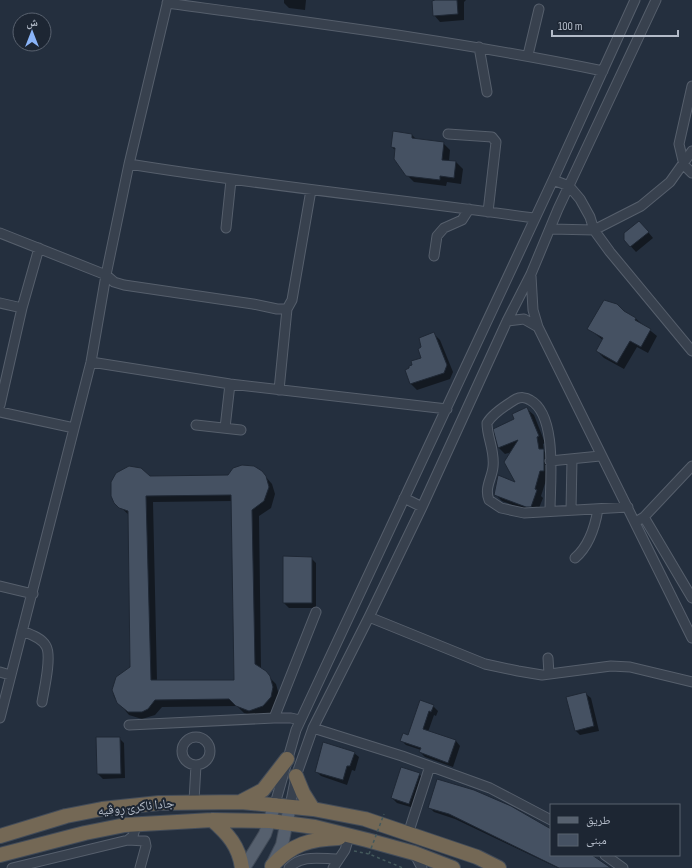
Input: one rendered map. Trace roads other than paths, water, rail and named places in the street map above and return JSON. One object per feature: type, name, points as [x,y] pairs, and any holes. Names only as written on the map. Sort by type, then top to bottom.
[{"type":"highway","points":[[241,802],[262,790],[287,759]]},
{"type":"highway","points":[[296,776],[303,793],[313,809]]},
{"type":"highway","name":"جادا ئاکرێ ڕوڤیە","points":[[0,836],[66,816],[102,809],[194,801],[275,804],[313,809],[365,819],[477,857],[499,868]]},
{"type":"highway","points":[[212,820],[228,833],[235,843],[243,868]]},
{"type":"highway","name":"جادا ئاکرێ ڕوڤیە","points":[[0,855],[85,833],[136,824],[212,820],[270,821],[315,828],[414,853],[453,868]]},
{"type":"highway","points":[[271,867],[288,851],[304,843],[319,839],[349,837]]},
{"type":"main road","points":[[243,868],[265,834],[275,804]]},
{"type":"main road","points":[[271,867],[282,845],[290,806]]},
{"type":"street","points":[[275,804],[296,719],[404,498],[534,218],[554,180],[635,0]]},
{"type":"street","points":[[290,806],[296,776],[313,728],[422,507],[507,320],[531,274],[569,186],[656,0]]},
{"type":"street","points":[[0,718],[10,675],[33,594],[91,362],[106,275],[129,164],[167,2],[479,47],[528,55],[603,71]]},
{"type":"street","points":[[528,55],[539,9]]},
{"type":"street","points":[[479,47],[488,92]]},
{"type":"street","points":[[692,86],[679,144],[684,165],[692,173]]},
{"type":"street","points":[[448,134],[492,137],[496,142],[488,212]]},
{"type":"street","points":[[551,228],[594,230],[641,206],[653,198],[670,182],[684,165],[692,151]]},
{"type":"street","points":[[129,164],[231,180],[534,218]]},
{"type":"street","points":[[226,228],[231,180]]},
{"type":"street","points":[[554,180],[569,186],[580,199],[590,217],[594,230],[692,351]]},
{"type":"street","points":[[279,390],[287,308],[292,300],[311,190]]},
{"type":"street","points":[[434,256],[437,236],[444,228],[462,220],[469,209]]},
{"type":"street","points":[[0,233],[106,275],[114,282],[124,285],[253,304],[277,309],[287,308]]},
{"type":"street","points":[[0,405],[4,372],[39,248]]},
{"type":"street","points":[[531,274],[533,304],[538,327],[600,456],[636,522],[692,638]]},
{"type":"street","points":[[0,303],[22,308]]},
{"type":"street","points":[[507,320],[524,319],[538,327]]},
{"type":"street","points":[[91,362],[230,384],[446,409]]},
{"type":"street","points":[[225,428],[230,384]]},
{"type":"street","points":[[550,511],[549,436],[545,416],[536,403],[527,398],[518,398],[490,419],[487,426],[493,448],[493,467],[486,491],[489,500],[500,508],[524,513],[628,507]]},
{"type":"street","points":[[0,412],[74,428]]},
{"type":"street","points":[[196,425],[241,430]]},
{"type":"street","points":[[550,461],[600,456]]},
{"type":"street","points":[[570,510],[572,458]]},
{"type":"street","points":[[636,522],[644,517],[692,466]]},
{"type":"street","points":[[404,498],[422,507]]},
{"type":"street","points":[[575,558],[583,551],[596,521],[598,509]]},
{"type":"street","points":[[644,517],[692,598]]},
{"type":"street","points":[[0,586],[33,594]]},
{"type":"street","points":[[274,718],[316,612]]},
{"type":"street","points":[[369,617],[485,664],[542,675],[611,666],[630,667],[692,682]]},
{"type":"street","points":[[22,631],[41,640],[46,646],[48,654],[42,702]]},
{"type":"street","points":[[548,658],[548,674]]},
{"type":"street","points":[[0,672],[10,675]]},
{"type":"street","points":[[279,704],[296,719]]},
{"type":"street","points":[[129,725],[274,718],[296,719]]},
{"type":"street","points":[[195,722],[196,736]]},
{"type":"street","points":[[313,728],[430,766],[490,788],[550,819]]},
{"type":"street","points":[[196,736],[208,743],[210,753],[205,762],[196,765],[191,765],[184,760],[181,751],[187,739],[196,736]]},
{"type":"street","points":[[194,801],[196,765]]},
{"type":"street","points":[[408,834],[430,766]]},
{"type":"street","points":[[128,840],[135,832],[136,824]]},
{"type":"street","points":[[332,868],[345,850],[349,837]]},
{"type":"street","points":[[13,868],[128,840],[145,841],[146,846],[140,868]]},
{"type":"street","points":[[414,853],[422,868]]},
{"type":"street","points":[[606,856],[622,868]]},
{"type":"street","points":[[289,868],[296,860],[303,858],[339,859]]}]
